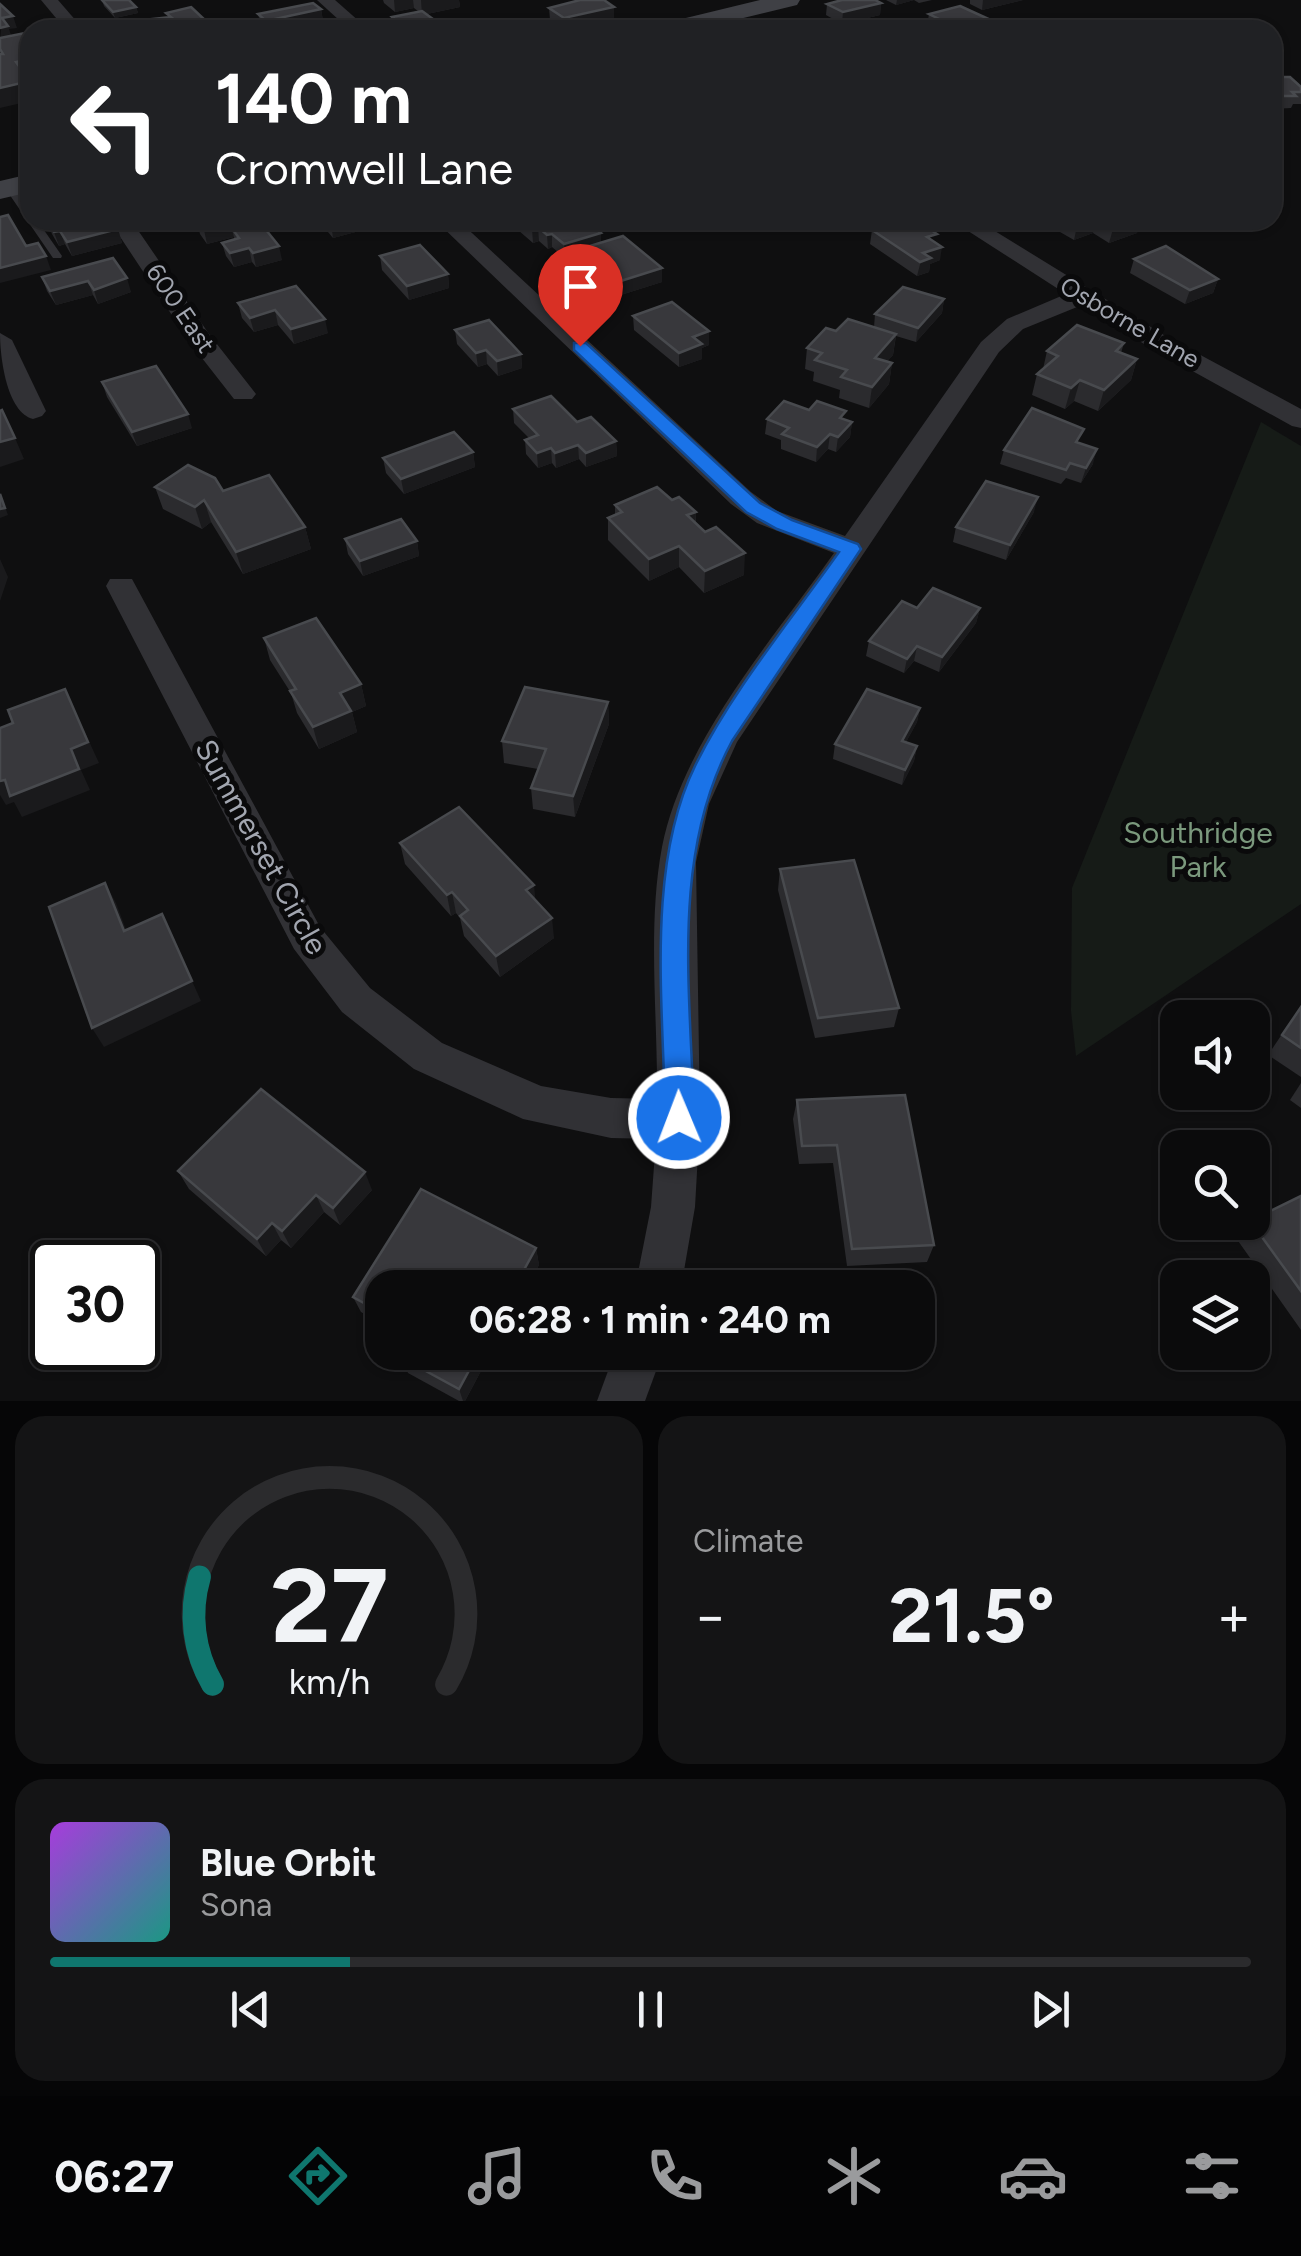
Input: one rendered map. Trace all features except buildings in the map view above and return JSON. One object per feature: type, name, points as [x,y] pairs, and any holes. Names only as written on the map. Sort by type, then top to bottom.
[{"type":"main road","points":[[706,20],[789,0]]},
{"type":"street","points":[[49,0],[66,20]]},
{"type":"street","points":[[325,0],[348,20]]},
{"type":"street","name":"600 East","points":[[127,230],[200,339],[244,394]]},
{"type":"street","points":[[457,230],[741,498],[784,525],[851,549]]},
{"type":"street","name":"Osborne Lane","points":[[978,230],[1182,356],[1301,420]]},
{"type":"street","points":[[661,1270],[676,1189],[679,1118],[676,891],[680,847],[705,769],[1000,334],[1032,315],[1082,296]]},
{"type":"street","points":[[0,340],[33,411]]},
{"type":"street","name":"Summerset Circle","points":[[121,586],[307,938],[356,1000],[428,1056],[538,1106],[612,1118],[679,1118]]},
{"type":"street","points":[[620,1401],[633,1370]]},
{"type":"lane","points":[[39,230],[57,256]]},
{"type":"green space","name":"Southridge Park","points":[[1261,422],[1301,446],[1301,904],[1076,1056],[1071,1011],[1072,888]]},
{"type":"route","points":[[580,346],[753,508],[784,525],[851,549],[724,736],[705,769],[686,827],[676,891],[679,1118]]}]
